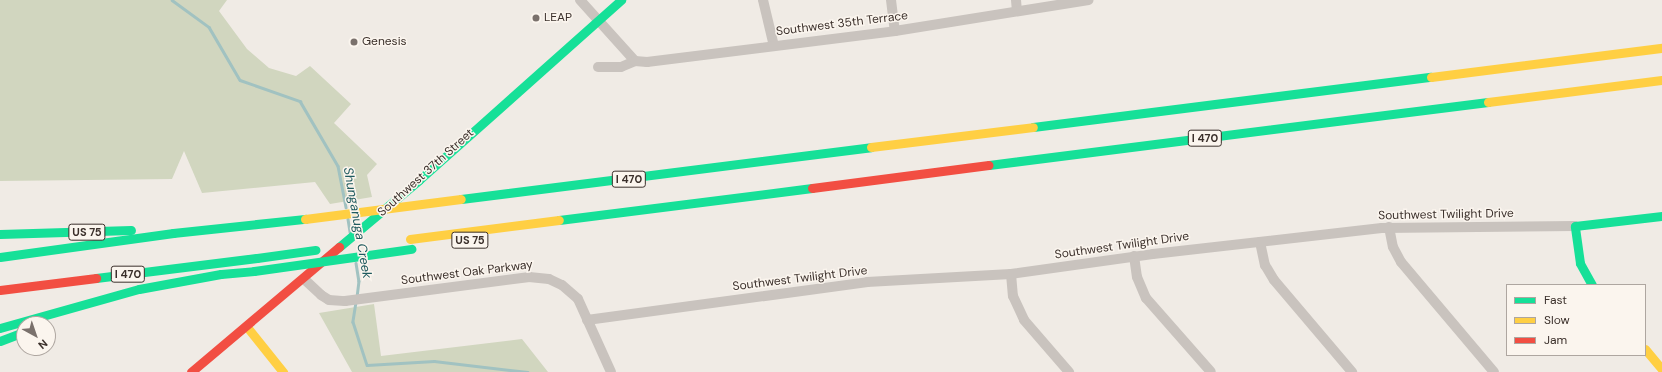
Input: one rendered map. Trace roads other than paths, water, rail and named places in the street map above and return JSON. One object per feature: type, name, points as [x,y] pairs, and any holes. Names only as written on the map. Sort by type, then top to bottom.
[{"type":"main road","name":"Southwest 37th Street","points":[[191,372],[304,279],[621,0]]},
{"type":"main road","name":"I 470","points":[[0,257],[173,234],[305,220],[1662,48]]},
{"type":"main road","name":"I 470","points":[[406,239],[1662,80]]},
{"type":"main road","name":"Southwest Twilight Drive","points":[[1575,226],[1662,216]]},
{"type":"main road","name":"US 75","points":[[0,328],[139,289],[469,240],[527,223]]},
{"type":"main road","points":[[1575,226],[1580,263],[1591,284]]},
{"type":"main road","name":"US 75","points":[[0,234],[145,230],[173,234]]},
{"type":"main road","name":"I 470","points":[[0,290],[356,245]]},
{"type":"main road","points":[[56,320],[78,312],[250,272]]},
{"type":"main road","points":[[247,327],[283,372]]},
{"type":"main road","points":[[0,341],[16,335]]},
{"type":"main road","points":[[1646,350],[1662,369]]},
{"type":"street","points":[[580,0],[635,61]]},
{"type":"street","points":[[763,0],[774,46]]},
{"type":"street","points":[[891,0],[896,31]]},
{"type":"street","points":[[1016,0],[1017,11]]},
{"type":"street","name":"Southwest 35th Terrace","points":[[598,67],[621,66],[635,61],[647,62],[896,31],[1089,0]]},
{"type":"street","name":"Southwest Twilight Drive","points":[[587,320],[867,282],[1011,274],[1134,256],[1389,228],[1575,226]]},
{"type":"street","points":[[1389,228],[1393,247],[1401,262],[1494,372]]},
{"type":"street","points":[[1260,242],[1265,265],[1274,280],[1352,372]]},
{"type":"street","points":[[1134,256],[1137,277],[1146,298],[1211,372]]},
{"type":"street","points":[[1011,274],[1013,296],[1024,320],[1069,372]]},
{"type":"street","name":"Southwest Oak Parkway","points":[[304,279],[321,295],[329,300],[345,301],[536,277],[556,282],[568,289],[578,299],[611,372]]},
{"type":"waterway","name":"Shunganuga Creek","points":[[172,0],[209,27],[240,80],[300,101],[338,166],[346,207]]},
{"type":"waterway","name":"Shunganuga Creek","points":[[348,219],[350,232]]},
{"type":"waterway","name":"Shunganuga Creek","points":[[356,263],[359,281],[357,297]]},
{"type":"waterway","name":"Shunganuga Creek","points":[[356,302],[353,322],[367,365],[434,361],[527,372]]},
{"type":"place","name":"LEAP","points":[[536,18]]},
{"type":"place","name":"Genesis","points":[[354,42]]}]
